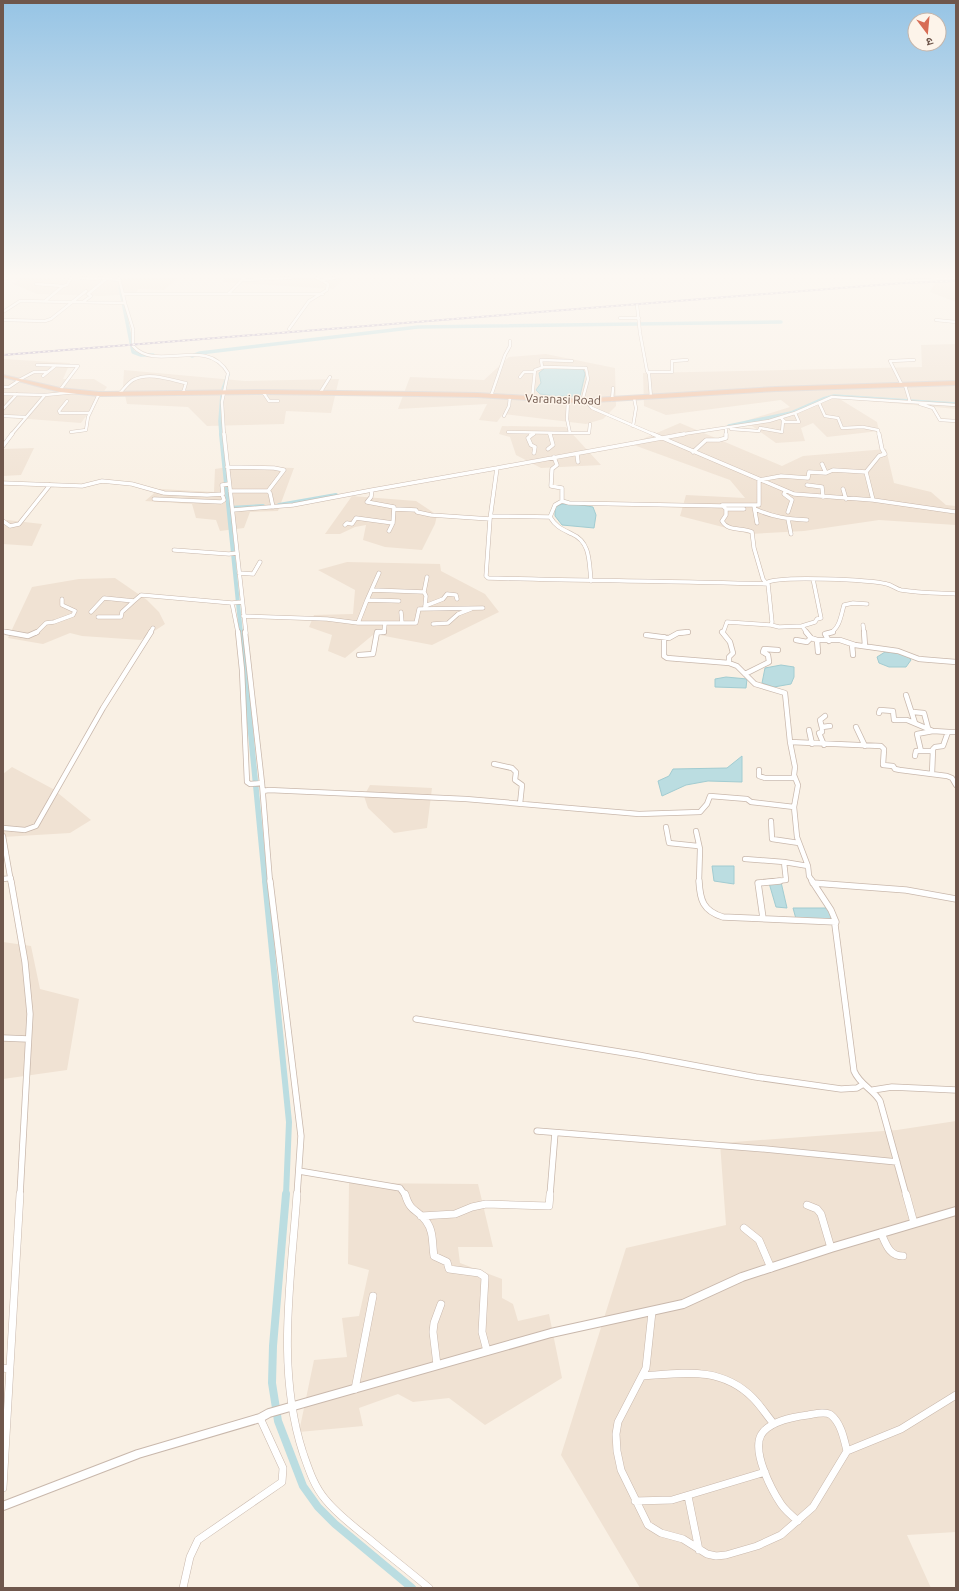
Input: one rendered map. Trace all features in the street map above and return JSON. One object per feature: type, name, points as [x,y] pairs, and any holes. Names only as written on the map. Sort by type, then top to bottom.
[{"type":"highway","name":"Varanasi Road","points":[[3,376],[17,381],[60,390],[99,394],[263,392],[491,396],[568,401],[612,400],[776,389],[956,383]]},
{"type":"street","points":[[139,352],[147,355],[194,355],[217,361],[226,369],[228,375],[222,393],[228,484],[239,574],[259,783],[263,791],[270,880],[301,1136],[289,1310],[288,1371],[292,1407],[299,1440],[311,1477],[325,1499],[340,1515],[429,1588]]},
{"type":"street","points":[[491,396],[506,352]]},
{"type":"street","points":[[644,352],[651,397]]},
{"type":"street","points":[[542,367],[541,360],[572,361]]},
{"type":"street","points":[[648,372],[672,372],[672,361],[688,360]]},
{"type":"street","points":[[910,401],[904,385],[890,361],[914,360]]},
{"type":"street","points":[[37,365],[78,367],[60,390]]},
{"type":"street","points":[[43,376],[55,366]]},
{"type":"street","points":[[532,398],[535,370],[542,367],[575,367],[587,369],[586,392],[582,398],[587,401],[592,408],[785,491],[794,494],[873,500],[956,512]]},
{"type":"street","points":[[3,387],[9,387],[34,372],[47,372]]},
{"type":"street","points":[[520,377],[524,372],[535,372]]},
{"type":"street","points":[[119,394],[134,379],[157,377],[186,383],[184,393]]},
{"type":"street","points":[[320,393],[330,377]]},
{"type":"street","points":[[612,400],[613,388]]},
{"type":"street","points":[[3,394],[45,395],[76,392]]},
{"type":"street","points":[[263,392],[269,402],[278,401]]},
{"type":"street","points":[[3,409],[17,394]]},
{"type":"street","points":[[72,432],[86,430],[89,413],[99,394]]},
{"type":"street","points":[[3,446],[25,417],[45,395]]},
{"type":"street","points":[[504,416],[509,406],[510,397]]},
{"type":"street","points":[[232,509],[302,503],[659,438],[769,421],[795,413],[819,402],[835,397],[910,401],[932,408],[940,420],[956,421]]},
{"type":"street","points":[[633,426],[636,408],[634,398]]},
{"type":"street","points":[[67,401],[59,411],[60,412],[89,413]]},
{"type":"street","points":[[568,401],[566,419],[570,433]]},
{"type":"street","points":[[759,480],[778,478],[781,476],[808,478],[809,472],[826,473],[833,470],[866,472],[879,456],[885,454],[882,449],[878,429],[860,427],[842,428],[838,418],[825,416],[819,402]]},
{"type":"street","points":[[919,403],[956,405]]},
{"type":"street","points":[[783,422],[799,422],[795,413]]},
{"type":"street","points":[[3,416],[25,417]]},
{"type":"street","points":[[722,428],[759,431],[760,428],[782,432],[784,431],[783,422],[780,417]]},
{"type":"street","points":[[508,432],[589,433],[590,424]]},
{"type":"street","points":[[693,452],[706,440],[719,440],[726,438],[726,428]]},
{"type":"street","points":[[534,453],[535,447],[531,444],[528,438],[535,432]]},
{"type":"street","points":[[548,449],[553,445],[549,433]]},
{"type":"street","points":[[577,454],[578,462]]},
{"type":"street","points":[[554,458],[557,465],[552,469],[551,486],[562,488],[562,501]]},
{"type":"street","points":[[822,464],[826,473]]},
{"type":"street","points":[[227,467],[274,468],[284,470],[268,491]]},
{"type":"street","points":[[497,468],[491,518],[487,577],[591,581],[676,580],[752,584],[781,580],[833,579],[886,584],[899,590],[956,594]]},
{"type":"street","points":[[866,472],[873,500]]},
{"type":"street","points":[[755,507],[760,503],[759,480]]},
{"type":"street","points":[[3,484],[82,486],[102,481],[132,484],[164,493],[222,494]]},
{"type":"street","points":[[154,499],[220,502],[224,500],[222,486],[228,484]]},
{"type":"street","points":[[3,521],[10,526],[19,524],[50,485]]},
{"type":"street","points":[[807,485],[822,487],[823,497]]},
{"type":"street","points":[[843,489],[846,499]]},
{"type":"street","points":[[372,490],[371,497],[367,502],[368,503],[392,506],[395,509],[416,510],[417,512],[431,515],[491,518],[550,517]]},
{"type":"street","points":[[230,491],[268,491]]},
{"type":"street","points":[[268,491],[270,492],[273,505]]},
{"type":"street","points":[[785,491],[784,494],[792,500],[788,512]]},
{"type":"street","points":[[550,517],[555,505],[562,501],[569,503],[719,505],[755,507],[768,515],[788,519],[807,520]]},
{"type":"street","points":[[719,505],[726,509],[744,509]]},
{"type":"street","points":[[755,507],[757,523]]},
{"type":"street","points":[[389,531],[393,523],[395,509]]},
{"type":"street","points":[[726,509],[726,515],[722,521],[724,526],[732,529],[747,529],[752,532],[754,548],[763,579],[768,584],[770,594],[771,625]]},
{"type":"street","points":[[550,517],[558,529],[579,538],[586,546],[591,581]]},
{"type":"street","points":[[345,525],[347,523],[352,524],[356,518],[393,523]]},
{"type":"street","points":[[788,519],[791,534]]},
{"type":"street","points":[[174,550],[236,554]]},
{"type":"street","points":[[239,574],[253,574],[260,562]]},
{"type":"street","points":[[358,623],[379,573]]},
{"type":"street","points":[[423,607],[426,596],[424,592],[427,577]]},
{"type":"street","points":[[729,663],[729,657],[734,653],[730,642],[722,632],[727,622],[779,626],[802,626],[815,622],[817,619],[821,618],[818,613],[813,579]]},
{"type":"street","points":[[372,590],[424,592]]},
{"type":"street","points":[[243,616],[327,619],[358,623],[416,623],[418,610],[423,607],[443,599],[447,594],[456,595],[457,599]]},
{"type":"street","points":[[98,617],[121,617],[122,612],[143,595],[232,603],[241,602]]},
{"type":"street","points":[[92,612],[104,598],[134,601]]},
{"type":"street","points":[[3,631],[28,636],[37,632],[46,623],[54,622],[73,615],[75,611],[62,605],[62,599]]},
{"type":"street","points":[[367,600],[399,601]]},
{"type":"street","points":[[232,603],[238,625],[241,653],[247,782],[250,784],[259,783]]},
{"type":"street","points":[[829,641],[825,634],[833,632],[839,624],[844,605],[853,603],[867,604]]},
{"type":"street","points":[[423,607],[483,608]]},
{"type":"street","points":[[433,624],[448,623],[458,614],[472,608]]},
{"type":"street","points":[[401,612],[402,623]]},
{"type":"street","points":[[359,655],[373,654],[377,632],[384,632],[385,624]]},
{"type":"street","points":[[863,625],[865,646]]},
{"type":"street","points":[[802,626],[811,638],[817,640],[840,640],[852,645],[898,650],[919,660],[956,662]]},
{"type":"street","points":[[3,828],[27,830],[36,826],[104,708],[153,628]]},
{"type":"street","points":[[646,635],[672,638],[678,633],[688,632]]},
{"type":"street","points":[[664,637],[664,656],[667,658],[729,663],[736,665],[757,685],[785,693],[790,742],[795,767],[795,778],[798,785],[794,807],[799,843],[808,866],[809,876],[831,910],[836,922],[834,925],[841,983],[854,1071],[858,1082],[876,1092],[880,1101],[914,1223]]},
{"type":"street","points":[[796,640],[807,642],[811,638]]},
{"type":"street","points":[[817,640],[818,652]]},
{"type":"street","points":[[852,645],[853,655]]},
{"type":"street","points":[[745,674],[769,662],[768,656],[763,652],[764,649],[778,650]]},
{"type":"street","points":[[906,695],[913,712],[915,723]]},
{"type":"street","points":[[879,714],[880,710],[893,711],[894,720],[907,720],[928,728],[933,732]]},
{"type":"street","points":[[913,712],[924,712],[928,728]]},
{"type":"street","points":[[824,745],[820,733],[822,732],[822,728],[820,720],[825,716]]},
{"type":"street","points":[[822,728],[830,726]]},
{"type":"street","points":[[856,727],[864,746]]},
{"type":"street","points":[[809,730],[812,744]]},
{"type":"street","points":[[921,751],[917,734],[924,732],[956,732]]},
{"type":"street","points":[[932,774],[933,751],[935,746],[943,746],[949,732]]},
{"type":"street","points":[[790,742],[883,747],[882,763],[884,765],[893,766],[895,769],[900,770],[950,777],[956,785]]},
{"type":"street","points":[[915,756],[916,751],[933,751]]},
{"type":"street","points":[[494,764],[512,768],[516,772],[515,780],[522,785],[520,804]]},
{"type":"street","points":[[759,770],[759,776],[765,778],[795,778]]},
{"type":"street","points":[[263,791],[300,791],[466,799],[584,810],[624,811],[639,814],[691,814],[700,812],[707,804],[710,796],[727,799],[747,799],[752,802],[794,807]]},
{"type":"street","points":[[771,821],[772,839],[799,843]]},
{"type":"street","points":[[666,827],[671,844],[698,846]]},
{"type":"street","points":[[696,831],[700,850],[700,876],[698,891],[709,912],[717,916],[836,922]]},
{"type":"street","points":[[3,836],[25,962],[30,1014],[6,1369],[3,1488]]},
{"type":"street","points":[[745,859],[784,862],[808,866]]},
{"type":"street","points":[[763,918],[757,885],[758,882],[786,880],[784,862]]},
{"type":"street","points":[[3,879],[11,878]]},
{"type":"street","points":[[813,883],[906,890],[956,899]]},
{"type":"street","points":[[416,1019],[638,1055],[763,1078],[841,1089],[857,1088],[862,1085]]},
{"type":"street","points":[[3,1038],[28,1039]]},
{"type":"street","points":[[873,1090],[892,1088],[956,1090]]},
{"type":"street","points":[[537,1131],[765,1149],[897,1162]]},
{"type":"street","points":[[421,1216],[455,1214],[472,1206],[486,1204],[549,1206],[555,1133]]},
{"type":"street","points":[[299,1171],[400,1188],[404,1191],[408,1205],[426,1220],[432,1235],[434,1256],[447,1262],[449,1269],[479,1273],[485,1277],[482,1332],[487,1351]]},
{"type":"street","points":[[807,1205],[817,1209],[821,1214],[831,1248]]},
{"type":"street","points":[[3,1506],[150,1450],[260,1418],[281,1409],[562,1330],[652,1312],[692,1301],[737,1280],[771,1268],[881,1232],[956,1211]]},
{"type":"street","points":[[744,1228],[754,1232],[760,1239],[771,1268]]},
{"type":"street","points":[[881,1232],[892,1254],[897,1257],[903,1256]]},
{"type":"street","points":[[355,1389],[373,1296]]},
{"type":"street","points":[[437,1365],[433,1332],[441,1304]]},
{"type":"street","points":[[652,1312],[647,1361],[643,1376],[623,1410],[616,1434],[617,1451],[621,1470],[648,1525],[653,1530],[683,1539],[707,1554],[716,1556],[738,1552],[773,1540],[798,1522],[813,1507],[847,1451],[901,1429],[956,1395]]},
{"type":"street","points":[[643,1376],[698,1372],[709,1373],[721,1377],[744,1390],[753,1398],[774,1424]]},
{"type":"street","points":[[798,1522],[775,1494],[765,1472],[759,1449],[759,1442],[762,1434],[774,1424],[785,1419],[828,1412],[833,1415],[836,1420],[847,1451]]},
{"type":"street","points":[[184,1588],[190,1556],[193,1547],[198,1540],[282,1482],[283,1468],[260,1418]]},
{"type":"street","points":[[635,1500],[666,1501],[688,1496],[765,1472]]},
{"type":"street","points":[[688,1496],[699,1550]]},
{"type":"shaded area","points":[[921,352],[956,352],[956,409],[838,398],[877,422],[879,431],[827,437],[813,423],[801,428],[805,441],[776,443],[745,421],[790,407],[781,400],[666,415],[644,406],[643,373],[922,367]]},
{"type":"shaded area","points":[[546,354],[615,368],[616,406],[603,419],[586,424],[503,414],[497,422],[479,420],[487,404],[398,409],[410,377],[484,380],[509,357]]},
{"type":"shaded area","points":[[3,359],[70,363],[63,379],[94,379],[107,387],[81,423],[3,417]]},
{"type":"shaded area","points":[[124,370],[245,381],[339,379],[331,413],[286,411],[284,424],[207,426],[188,407],[127,404],[123,387]]},
{"type":"shaded area","points":[[680,423],[782,466],[803,456],[886,449],[894,483],[931,492],[946,505],[956,506],[956,525],[879,520],[804,531],[750,534],[680,516],[686,495],[745,498],[730,480],[631,444]]},
{"type":"shaded area","points":[[502,426],[566,427],[601,465],[541,468],[516,455],[510,437],[499,434]]},
{"type":"shaded area","points":[[34,448],[21,475],[3,476],[3,449]]},
{"type":"shaded area","points":[[234,466],[294,468],[278,511],[250,512],[244,528],[220,531],[216,520],[196,518],[192,504],[145,501],[159,489],[214,492],[215,469]]},
{"type":"shaded area","points":[[352,496],[416,501],[437,515],[435,524],[422,550],[385,547],[363,540],[366,525],[355,527],[340,534],[325,534]]},
{"type":"shaded area","points":[[7,520],[42,524],[32,546],[3,544],[3,525]]},
{"type":"shaded area","points":[[347,562],[440,564],[441,571],[485,594],[499,612],[432,645],[374,634],[345,658],[328,651],[332,635],[309,627],[314,615],[353,614],[355,590],[318,570]]},
{"type":"shaded area","points":[[115,578],[147,600],[159,612],[165,624],[141,640],[82,636],[70,633],[43,644],[8,638],[32,587],[79,579]]},
{"type":"shaded area","points":[[12,767],[53,789],[91,820],[70,833],[3,837],[3,774]]},
{"type":"shaded area","points":[[370,785],[432,788],[427,828],[394,833],[368,808],[364,796]]},
{"type":"shaded area","points":[[3,942],[31,946],[40,989],[79,999],[67,1070],[3,1079]]},
{"type":"shaded area","points":[[956,1121],[956,1532],[907,1535],[931,1588],[640,1588],[561,1455],[626,1248],[726,1225],[720,1143],[897,1130]]},
{"type":"shaded area","points":[[349,1183],[478,1184],[493,1247],[458,1247],[460,1263],[502,1279],[502,1298],[513,1304],[518,1321],[549,1314],[562,1378],[485,1425],[449,1398],[413,1402],[398,1394],[359,1408],[363,1426],[299,1432],[314,1360],[347,1357],[342,1318],[359,1316],[369,1270],[348,1264]]},
{"type":"water","points":[[545,368],[583,369],[585,374],[580,396],[555,396],[540,394],[536,390],[541,383],[539,373]]},
{"type":"water","points":[[562,504],[576,504],[593,507],[596,515],[594,528],[562,525],[555,516],[555,507]]},
{"type":"water","points":[[885,652],[906,654],[911,660],[906,667],[889,667],[879,663],[877,657]]},
{"type":"water","points":[[781,665],[794,667],[794,677],[791,684],[774,687],[762,683],[765,668]]},
{"type":"water","points":[[726,677],[747,679],[746,688],[715,687],[715,679]]},
{"type":"water","points":[[742,756],[742,782],[708,781],[686,785],[662,796],[658,781],[669,776],[673,769],[727,768]]},
{"type":"water","points":[[712,866],[734,866],[734,884],[714,881]]},
{"type":"water","points":[[781,882],[787,908],[776,907],[769,883]]},
{"type":"water","points":[[793,908],[829,908],[834,920],[796,919]]},
{"type":"waterway","points":[[134,352],[141,355],[153,355]]},
{"type":"waterway","points":[[192,356],[206,352]]},
{"type":"waterway","points":[[223,389],[228,375]]},
{"type":"waterway","points":[[221,435],[220,421],[222,394]]},
{"type":"waterway","points":[[729,426],[791,413],[823,399],[834,396],[956,404]]},
{"type":"waterway","points":[[221,434],[241,633]]},
{"type":"waterway","points":[[279,505],[336,495]]},
{"type":"waterway","points":[[229,508],[263,506]]},
{"type":"waterway","points":[[241,632],[265,882]]},
{"type":"waterway","points":[[265,881],[289,1122],[286,1195]]},
{"type":"waterway","points":[[286,1194],[273,1346],[272,1383],[278,1421],[303,1486],[318,1507],[335,1524],[412,1588]]},
{"type":"railway","points":[[3,355],[37,352]]}]
